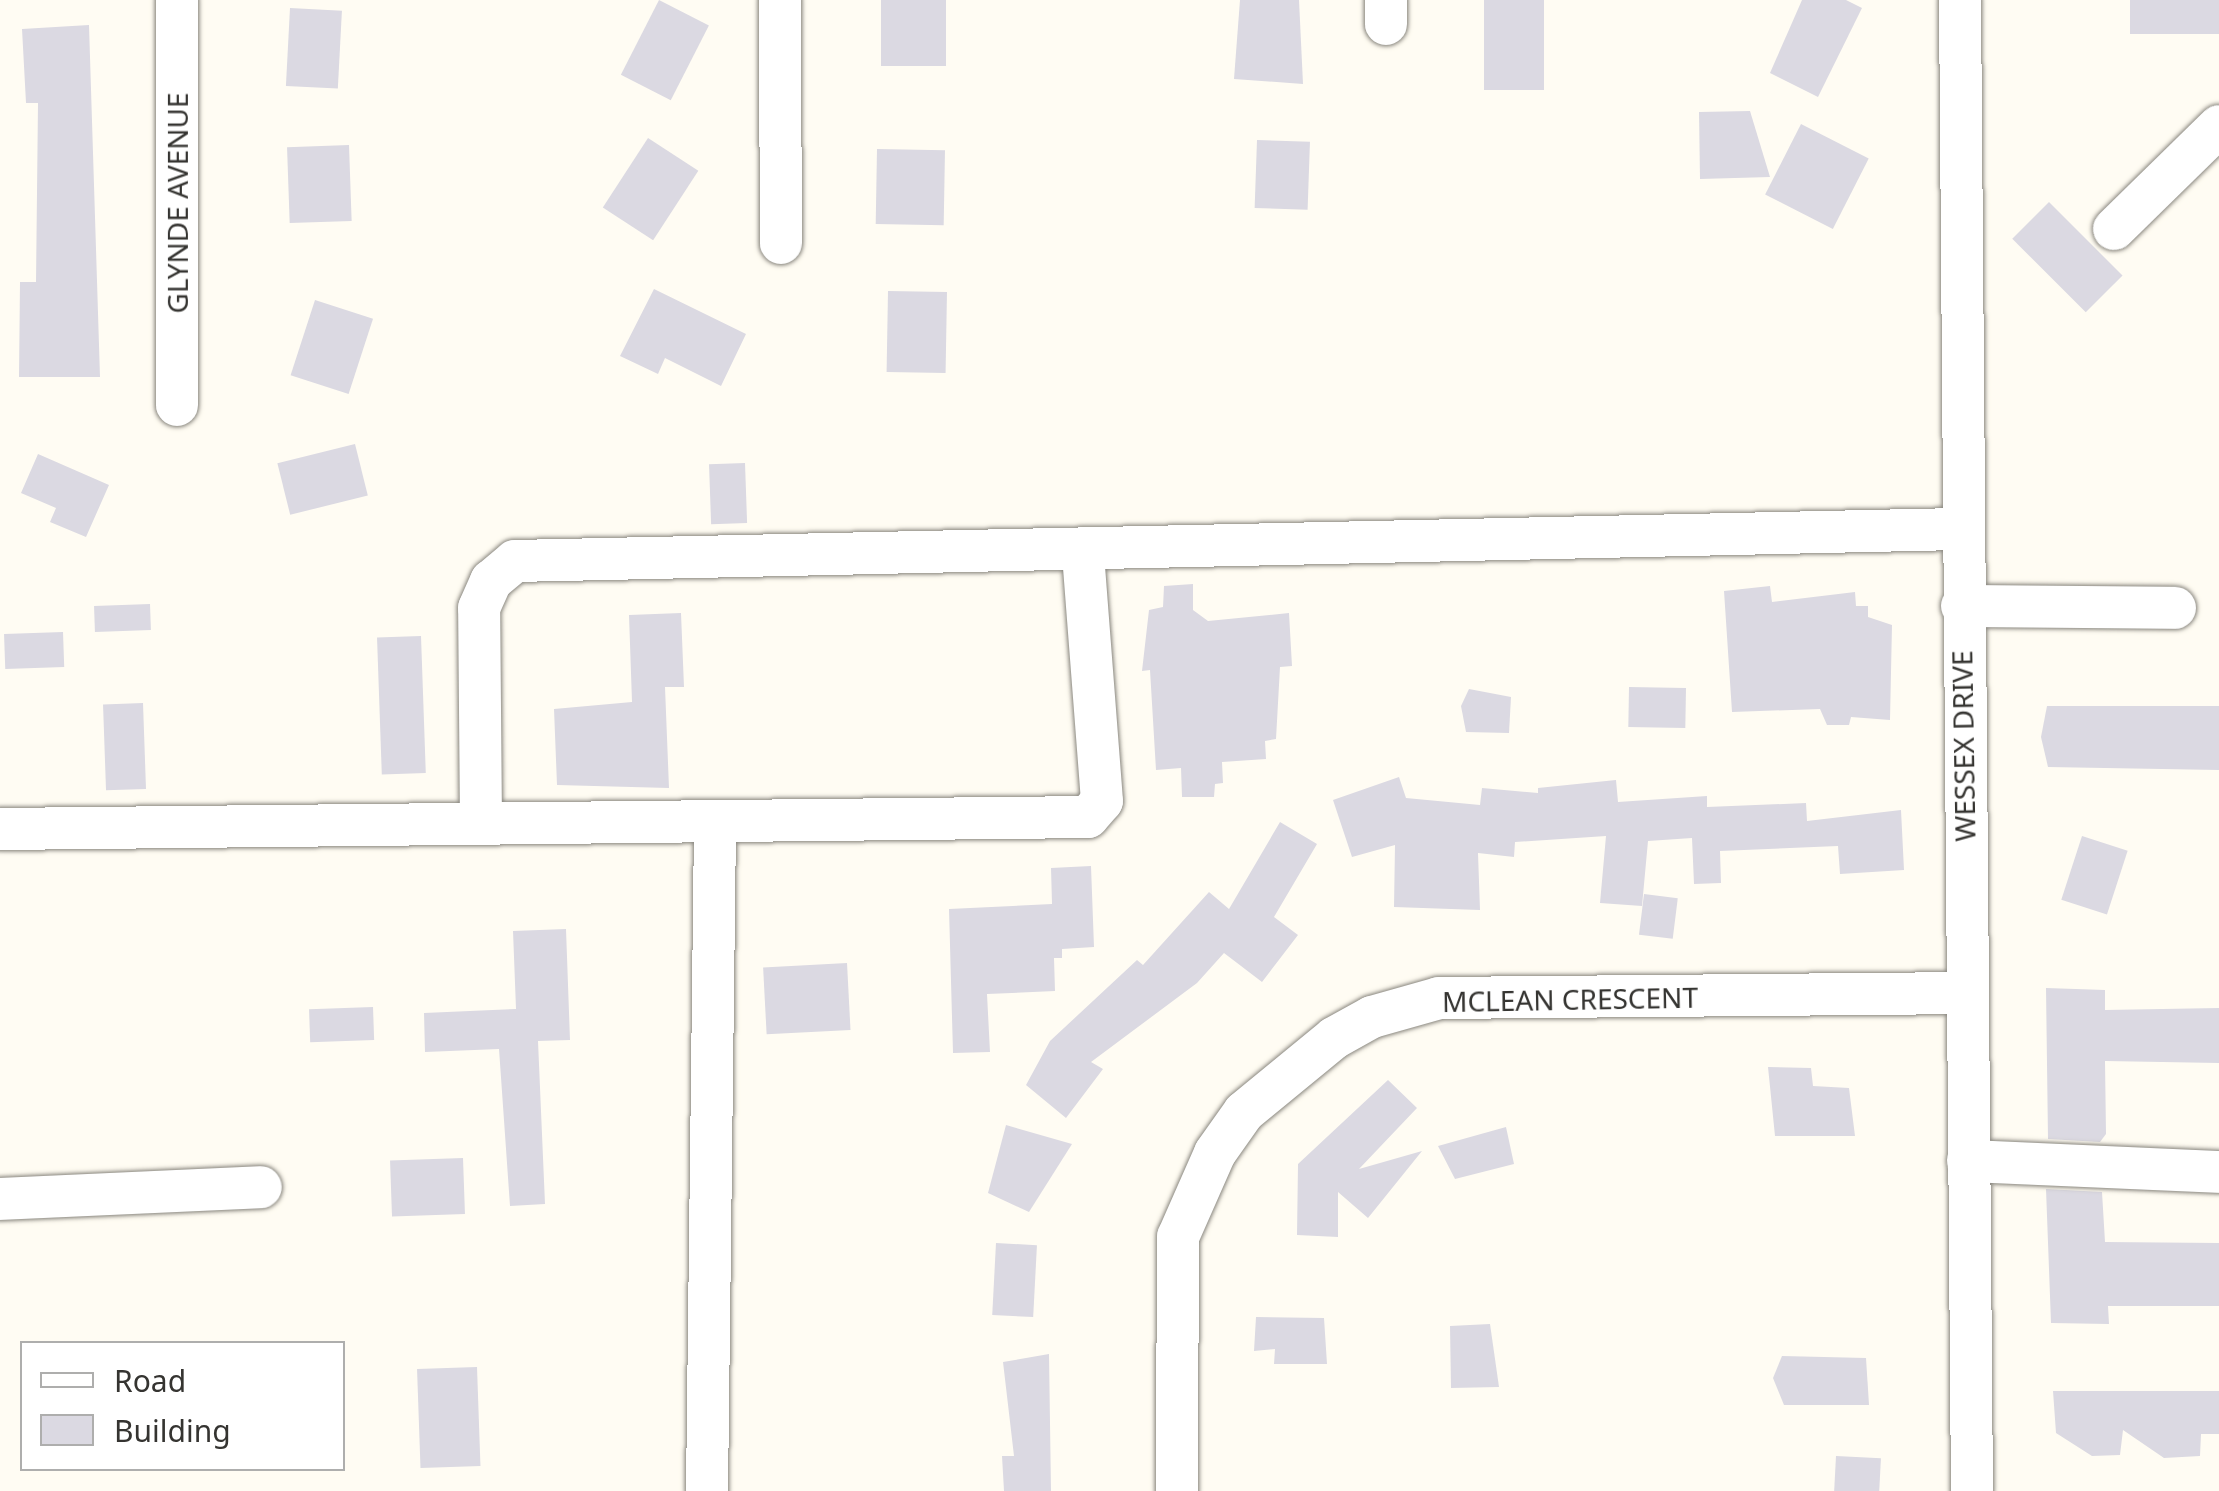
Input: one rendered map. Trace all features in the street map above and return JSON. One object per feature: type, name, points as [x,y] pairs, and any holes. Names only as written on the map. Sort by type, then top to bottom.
[{"type":"street","name":"GLYNDE AVENUE","points":[[177,0],[177,405]]},
{"type":"street","points":[[780,0],[781,244]]},
{"type":"street","name":"WESSEX DRIVE","points":[[1960,0],[1961,528],[1972,1491]]},
{"type":"street","points":[[2114,229],[2219,126]]},
{"type":"street","points":[[481,823],[479,608],[491,581],[515,561],[1083,553],[1961,528]]},
{"type":"street","points":[[0,828],[1088,817],[1102,802],[1083,553]]},
{"type":"street","points":[[1962,606],[2175,608]]},
{"type":"street","points":[[706,1491],[715,822]]},
{"type":"street","name":"MCLEAN CRESCENT","points":[[1177,1491],[1178,1237],[1215,1153],[1244,1112],[1334,1038],[1372,1016],[1440,998],[1966,993]]},
{"type":"street","points":[[1968,1162],[2219,1172]]},
{"type":"street","points":[[0,1199],[261,1187]]},
{"type":"building","points":[[659,0],[709,25],[671,100],[621,75]]},
{"type":"building","points":[[881,0],[946,0],[946,66],[881,66]]},
{"type":"building","points":[[1240,0],[1299,0],[1303,84],[1234,79]]},
{"type":"building","points":[[1484,0],[1544,0],[1544,90],[1484,90]]},
{"type":"building","points":[[1802,0],[1846,0],[1862,8],[1818,97],[1770,73]]},
{"type":"building","points":[[2130,0],[2219,0],[2219,34],[2130,34]]},
{"type":"building","points":[[290,8],[342,11],[338,89],[286,86]]},
{"type":"building","points":[[89,25],[100,377],[19,377],[20,282],[36,282],[38,103],[26,103],[22,29]]},
{"type":"building","points":[[1750,111],[1770,177],[1700,179],[1699,112]]},
{"type":"building","points":[[1801,124],[1869,159],[1833,229],[1765,194]]},
{"type":"building","points":[[648,138],[698,171],[653,240],[603,208]]},
{"type":"building","points":[[1257,140],[1310,142],[1308,210],[1255,208]]},
{"type":"building","points":[[349,145],[352,221],[290,223],[287,147]]},
{"type":"building","points":[[877,149],[945,150],[944,225],[876,224]]},
{"type":"building","points":[[2049,202],[2123,276],[2086,312],[2012,239]]},
{"type":"building","points":[[654,289],[746,334],[721,386],[665,358],[658,374],[620,356]]},
{"type":"building","points":[[888,291],[947,292],[946,373],[887,372]]},
{"type":"building","points":[[315,300],[373,319],[349,394],[291,375]]},
{"type":"building","points":[[355,444],[368,495],[290,515],[277,463]]},
{"type":"building","points":[[38,454],[109,485],[86,537],[50,522],[56,508],[21,493]]},
{"type":"building","points":[[745,463],[747,523],[711,524],[709,464]]},
{"type":"building","points":[[1193,584],[1193,610],[1208,621],[1289,613],[1292,666],[1280,667],[1276,739],[1265,741],[1266,759],[1222,762],[1223,783],[1215,784],[1214,797],[1182,797],[1181,768],[1156,770],[1150,670],[1142,671],[1149,610],[1163,607],[1164,586]]},
{"type":"building","points":[[1770,586],[1772,602],[1855,592],[1856,606],[1868,606],[1868,617],[1892,625],[1890,720],[1851,717],[1849,725],[1827,725],[1820,709],[1732,712],[1724,591]]},
{"type":"building","points":[[150,604],[151,630],[95,632],[94,606]]},
{"type":"building","points":[[681,613],[684,687],[665,687],[669,788],[557,785],[554,709],[632,702],[629,615]]},
{"type":"building","points":[[63,632],[64,667],[5,669],[4,634]]},
{"type":"building","points":[[421,636],[426,773],[382,774],[377,638]]},
{"type":"building","points":[[1629,687],[1686,688],[1685,728],[1628,727]]},
{"type":"building","points":[[1469,689],[1511,697],[1509,733],[1466,732],[1461,706]]},
{"type":"building","points":[[143,703],[146,789],[106,790],[103,704]]},
{"type":"building","points":[[2047,706],[2219,706],[2219,770],[2048,767],[2041,737]]},
{"type":"building","points":[[1399,777],[1406,798],[1480,805],[1482,788],[1538,793],[1538,788],[1616,780],[1618,802],[1707,796],[1707,807],[1806,803],[1807,821],[1901,810],[1904,870],[1840,874],[1838,846],[1720,851],[1721,883],[1694,884],[1692,838],[1648,841],[1642,906],[1600,903],[1606,836],[1515,842],[1514,857],[1478,853],[1480,910],[1394,907],[1395,845],[1352,857],[1333,800]]},
{"type":"building","points":[[1280,822],[1317,844],[1274,917],[1298,935],[1262,982],[1224,953],[1197,983],[1091,1062],[1103,1069],[1066,1118],[1026,1085],[1050,1041],[1137,960],[1143,965],[1209,892],[1229,909]]},
{"type":"building","points":[[2082,836],[2128,851],[2107,915],[2061,900]]},
{"type":"building","points":[[1091,866],[1094,947],[1062,949],[1062,958],[1054,958],[1055,991],[987,994],[990,1052],[953,1053],[949,909],[1052,904],[1051,868]]},
{"type":"building","points":[[1644,894],[1678,898],[1673,939],[1639,935]]},
{"type":"building","points":[[566,929],[570,1040],[538,1041],[545,1204],[510,1206],[499,1049],[425,1052],[424,1013],[516,1009],[513,931]]},
{"type":"building","points":[[847,963],[851,1030],[767,1034],[763,967]]},
{"type":"building","points":[[2046,988],[2105,990],[2105,1010],[2219,1008],[2219,1063],[2105,1061],[2106,1134],[2100,1142],[2048,1139]]},
{"type":"building","points":[[373,1007],[374,1040],[310,1042],[309,1009]]},
{"type":"building","points":[[1768,1067],[1811,1068],[1813,1086],[1849,1088],[1855,1136],[1775,1136]]},
{"type":"building","points":[[1388,1080],[1417,1108],[1359,1169],[1422,1151],[1368,1218],[1338,1192],[1338,1237],[1297,1235],[1298,1164]]},
{"type":"building","points":[[1006,1125],[1072,1144],[1029,1212],[988,1193]]},
{"type":"building","points":[[1506,1127],[1514,1164],[1455,1179],[1438,1146]]},
{"type":"building","points":[[463,1158],[465,1214],[392,1217],[390,1161]]},
{"type":"building","points":[[2046,1189],[2102,1192],[2105,1242],[2219,1243],[2219,1306],[2108,1306],[2109,1324],[2051,1323]]},
{"type":"building","points":[[996,1243],[1037,1245],[1033,1317],[992,1315]]},
{"type":"building","points":[[1256,1317],[1324,1318],[1327,1364],[1274,1364],[1275,1349],[1254,1351]]},
{"type":"building","points":[[1490,1324],[1499,1387],[1451,1388],[1450,1326]]},
{"type":"building","points":[[1049,1354],[1051,1491],[1004,1491],[1002,1456],[1014,1456],[1003,1362]]},
{"type":"building","points":[[1782,1356],[1866,1358],[1869,1405],[1784,1405],[1773,1378]]},
{"type":"building","points":[[477,1367],[480,1466],[420,1468],[417,1369]]},
{"type":"building","points":[[2053,1391],[2219,1391],[2219,1434],[2201,1434],[2200,1456],[2164,1458],[2123,1430],[2120,1455],[2092,1456],[2056,1433]]},
{"type":"building","points":[[1836,1456],[1881,1458],[1879,1491],[1834,1491]]}]
